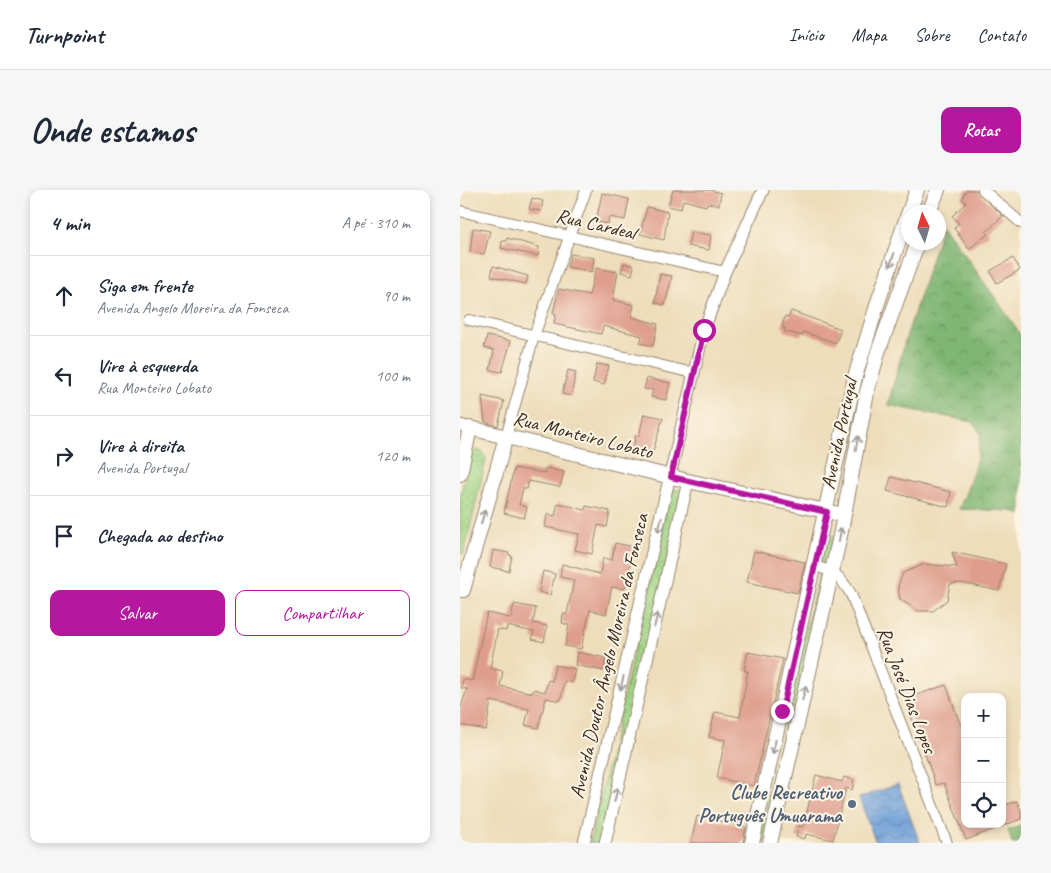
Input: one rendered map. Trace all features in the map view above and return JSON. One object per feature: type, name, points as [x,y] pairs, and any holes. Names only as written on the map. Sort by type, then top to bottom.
[{"type":"main road","name":"Avenida Portugal","points":[[912,205],[918,190]]},
{"type":"main road","points":[[932,205],[938,190]]},
{"type":"main road","name":"Avenida Portugal","points":[[752,843],[827,512],[855,377],[901,236]]},
{"type":"main road","name":"Avenida Portugal","points":[[770,843],[832,571],[867,392],[878,352],[915,250]]},
{"type":"main road","points":[[460,474],[465,427]]},
{"type":"main road","name":"Rua Monteiro Lobato","points":[[465,427],[688,481],[843,515]]},
{"type":"main road","points":[[461,594],[465,563],[506,437]]},
{"type":"main road","points":[[782,711],[798,715]]},
{"type":"street","points":[[506,437],[534,336],[586,190]]},
{"type":"street","name":"Avenida Doutor Ângelo Moreira da Fonseca","points":[[584,843],[710,309],[763,190]]},
{"type":"street","points":[[983,190],[1021,223]]},
{"type":"street","name":"Rua Cardeal","points":[[460,211],[725,272]]},
{"type":"street","points":[[468,320],[694,373]]},
{"type":"street","name":"Avenida Doutor Ângelo Moreira da Fonseca","points":[[605,843],[688,481]]},
{"type":"street","points":[[814,566],[832,571]]},
{"type":"street","name":"Rua José Dias Lopes","points":[[832,571],[842,580],[850,594],[947,843]]},
{"type":"green space","points":[[946,228],[1021,337],[1021,515],[1012,511],[959,509],[967,491],[980,444],[981,434],[973,422],[888,405],[905,341],[935,250],[946,250]]},
{"type":"green space","points":[[477,450],[482,452],[486,459],[464,553],[460,554],[460,498],[470,455]]},
{"type":"green space","points":[[671,489],[682,491],[603,843],[590,843]]},
{"type":"green space","points":[[828,534],[834,536],[794,708],[788,707]]},
{"type":"green space","points":[[786,719],[791,720],[764,843],[758,843]]},
{"type":"green space","points":[[1021,826],[1021,843],[1012,843],[1008,830]]},
{"type":"water","points":[[898,784],[920,843],[876,843],[859,798]]},
{"type":"building","points":[[673,190],[710,190],[721,193],[719,205],[707,203],[706,206],[683,200],[681,209],[668,206]]},
{"type":"building","points":[[966,190],[976,190],[1003,216],[986,232],[988,234],[969,249],[954,228],[959,223],[952,216],[966,203],[962,199]]},
{"type":"building","points":[[602,193],[629,199],[625,220],[609,217],[608,224],[596,222]]},
{"type":"building","points":[[532,198],[543,201],[541,211],[529,209]]},
{"type":"building","points":[[647,207],[668,212],[664,240],[640,234]]},
{"type":"building","points":[[473,228],[490,231],[484,254],[470,252]]},
{"type":"building","points":[[691,232],[711,235],[709,250],[688,246]]},
{"type":"building","points":[[507,238],[539,247],[538,256],[501,248],[502,241],[506,241]]},
{"type":"building","points":[[571,254],[594,258],[592,272],[567,267]]},
{"type":"building","points":[[1013,258],[1020,270],[997,283],[990,271]]},
{"type":"building","points":[[624,263],[634,266],[632,275],[621,272]]},
{"type":"building","points":[[493,266],[528,276],[526,284],[491,276]]},
{"type":"building","points":[[596,268],[618,272],[613,300],[634,305],[631,317],[658,324],[653,346],[640,343],[642,336],[603,326],[601,334],[554,324],[556,314],[553,313],[559,289],[589,295]]},
{"type":"building","points":[[660,274],[672,276],[665,305],[655,303]]},
{"type":"building","points":[[791,311],[841,329],[836,343],[803,332],[802,336],[784,331],[785,328],[782,327],[785,316],[789,317]]},
{"type":"building","points":[[487,336],[511,341],[502,372],[490,370],[494,350],[484,348]]},
{"type":"building","points":[[597,364],[609,366],[604,385],[593,382]]},
{"type":"building","points":[[568,370],[576,372],[571,396],[562,394]]},
{"type":"building","points":[[647,378],[670,383],[666,400],[651,397],[653,390],[644,389]]},
{"type":"building","points":[[482,396],[504,401],[498,426],[485,422]]},
{"type":"building","points":[[644,414],[663,418],[652,454],[633,448],[636,435],[639,436]]},
{"type":"building","points":[[514,468],[544,473],[545,468],[564,472],[560,487],[528,481],[527,489],[523,489],[519,505],[527,507],[524,518],[504,513]]},
{"type":"building","points":[[891,477],[951,492],[948,507],[887,491]]},
{"type":"building","points":[[558,503],[585,510],[586,506],[610,511],[607,527],[598,525],[592,554],[575,550],[579,534],[545,527],[547,514],[555,516]]},
{"type":"building","points":[[615,543],[634,547],[625,589],[612,587],[606,614],[590,610],[581,649],[565,646],[569,625],[562,623],[563,614],[567,614],[574,580],[560,577],[562,564],[600,574],[603,558],[612,560]]},
{"type":"building","points":[[493,550],[509,553],[512,556],[509,571],[490,567]]},
{"type":"building","points":[[754,551],[805,562],[798,593],[747,582]]},
{"type":"building","points":[[952,552],[1006,564],[999,591],[962,583],[950,584],[947,600],[933,611],[918,611],[900,599],[898,586],[903,573],[924,564],[957,567]]},
{"type":"building","points":[[543,571],[555,574],[550,595],[539,592]]},
{"type":"building","points":[[514,604],[536,608],[533,623],[547,626],[544,642],[532,639],[534,632],[507,626],[506,631],[498,629],[490,668],[503,671],[500,686],[533,693],[534,689],[545,692],[548,680],[552,681],[555,665],[575,669],[572,683],[565,681],[560,701],[546,698],[538,728],[525,725],[529,709],[491,701],[486,730],[460,725],[460,710],[467,689],[461,688],[463,679],[472,681],[487,613],[511,618]]},
{"type":"building","points":[[577,652],[606,658],[604,671],[575,665]]},
{"type":"building","points":[[748,652],[783,659],[754,786],[717,778],[725,740],[709,737],[715,712],[740,717],[748,671],[744,671]]},
{"type":"building","points":[[946,685],[961,726],[961,827],[944,783],[936,785],[905,699]]},
{"type":"building","points":[[816,775],[842,782],[844,777],[854,780],[852,790],[846,788],[833,840],[806,834],[805,839],[796,837],[798,826],[803,827]]},
{"type":"building","points":[[1017,801],[1021,811],[1021,819],[1006,825],[1006,805]]},
{"type":"building","points":[[697,816],[746,827],[743,843],[691,843]]},
{"type":"building","points":[[961,828],[997,828],[966,840]]},
{"type":"place","name":"Clube Recreativo Português Umuarama","points":[[852,804]]},
{"type":"route","points":[[704,330],[671,477],[827,512],[782,711]]}]
